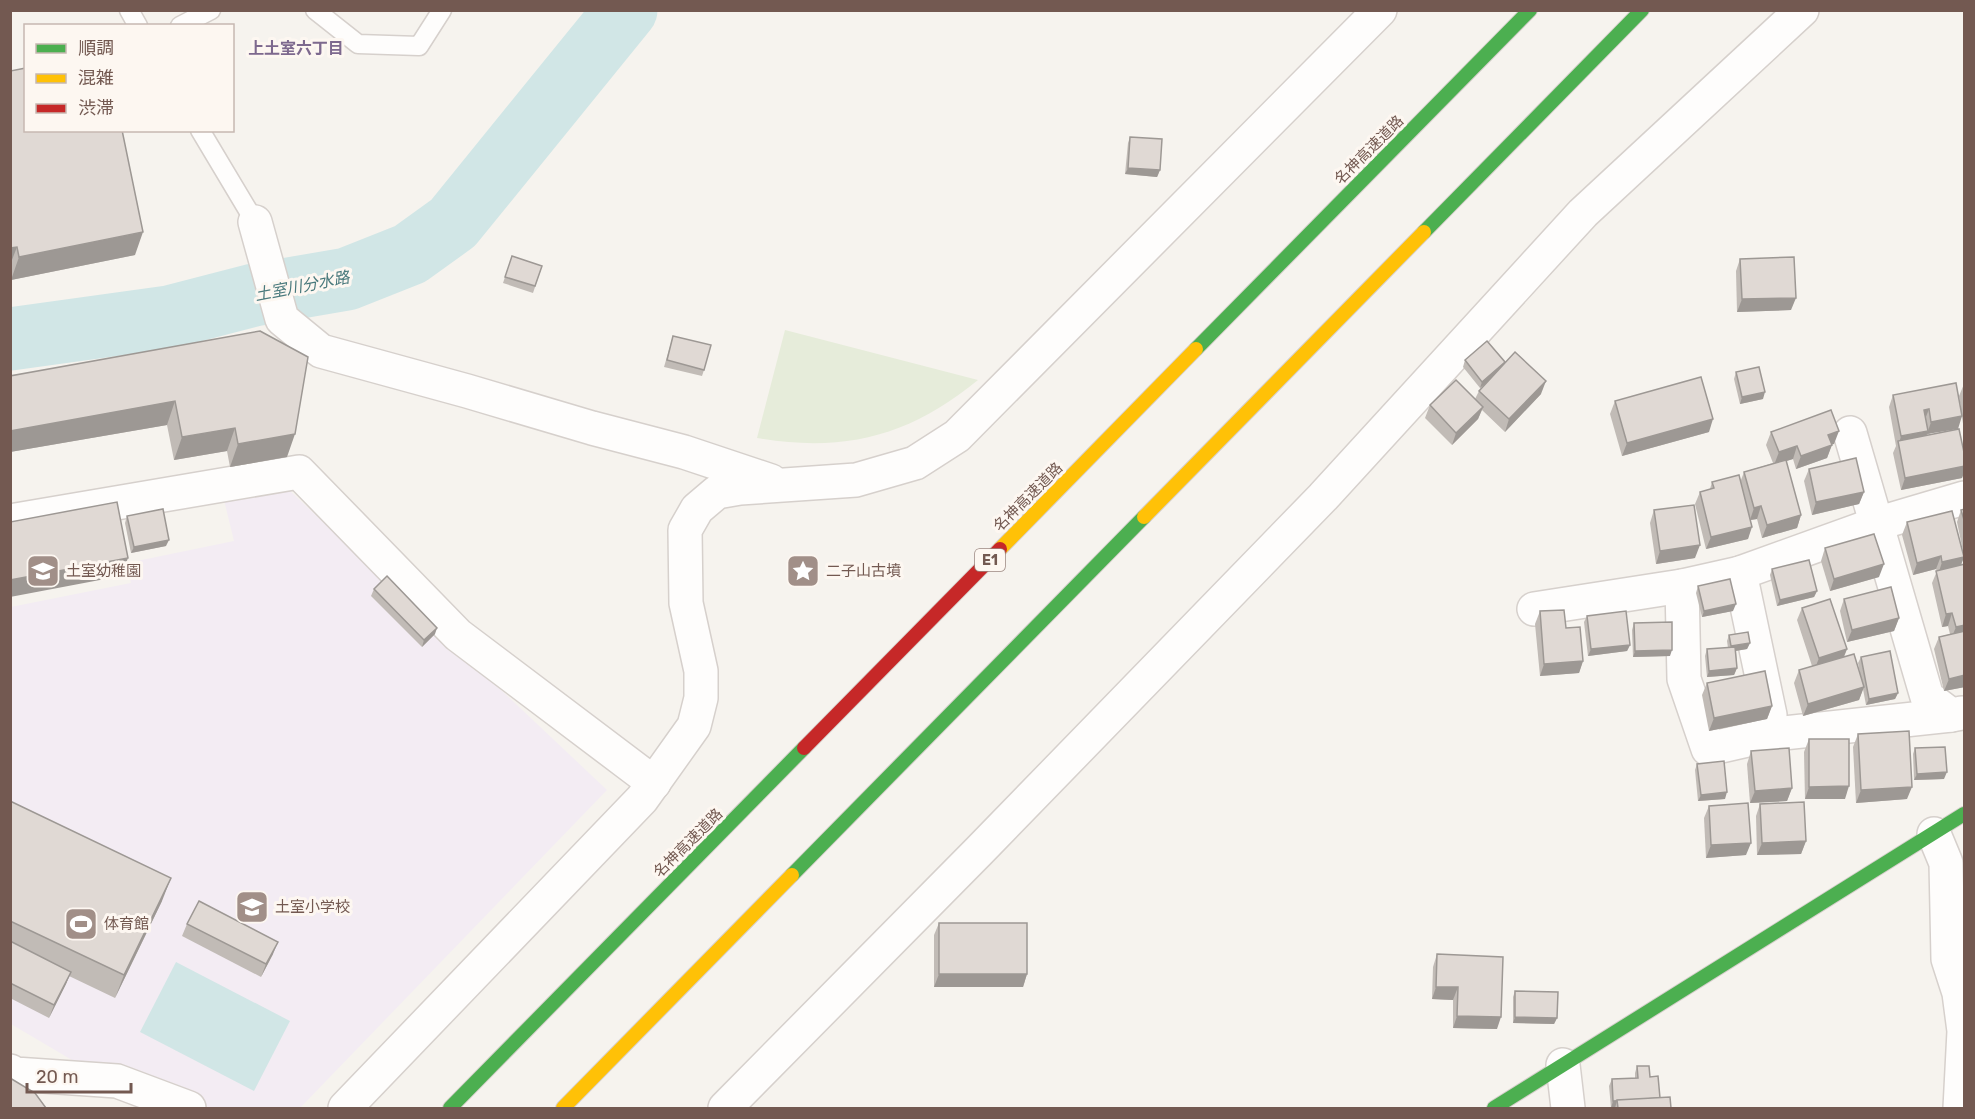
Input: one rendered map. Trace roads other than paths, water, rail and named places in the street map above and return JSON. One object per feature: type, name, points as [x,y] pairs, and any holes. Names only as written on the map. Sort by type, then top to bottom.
[{"type":"main road","name":"名神高速道路","points":[[450,1108],[1530,10]]},
{"type":"main road","points":[[563,1108],[1642,10]]},
{"type":"main road","points":[[1494,1108],[1965,814]]},
{"type":"street","points":[[345,1108],[642,799],[694,726],[701,698],[701,671],[686,603],[686,530],[697,509],[717,492],[782,484],[856,480],[915,463],[957,435],[1380,10]]},
{"type":"street","points":[[725,1108],[1315,506],[1584,213],[1802,10]]},
{"type":"street","points":[[255,222],[282,319],[321,351],[684,452],[782,484]]},
{"type":"street","points":[[1850,433],[1927,697],[1958,714]]},
{"type":"street","points":[[10,521],[299,472],[458,635],[654,783]]},
{"type":"street","points":[[1534,609],[1682,586],[1740,573],[1876,524],[1965,498]]},
{"type":"street","points":[[1740,573],[1774,734]]},
{"type":"street","points":[[1682,586],[1684,679],[1708,749],[1774,734],[1958,714]]},
{"type":"street","points":[[1934,834],[1946,863],[1948,959],[1959,993],[1964,1031],[1960,1108]]},
{"type":"street","points":[[1563,1065],[1568,1108]]},
{"type":"street","points":[[10,1071],[15,1074],[117,1081],[189,1108]]},
{"type":"lane","points":[[129,10],[137,24]]},
{"type":"lane","points":[[184,24],[211,10]]},
{"type":"lane","points":[[315,10],[358,45],[419,46],[442,10]]},
{"type":"lane","points":[[201,132],[255,222]]},
{"type":"waterway","name":"土室川分水路","points":[[10,339],[169,317],[254,295],[347,279],[410,254],[453,223],[626,10]]},
{"type":"place","name":"土室幼稚園","points":[[43,571]]},
{"type":"place","name":"二子山古墳","points":[[803,571]]},
{"type":"place","name":"土室小学校","points":[[252,907]]},
{"type":"place","name":"体育館","points":[[81,924]]},
{"type":"district","name":"上土室六丁目","points":[[296,48]]}]
